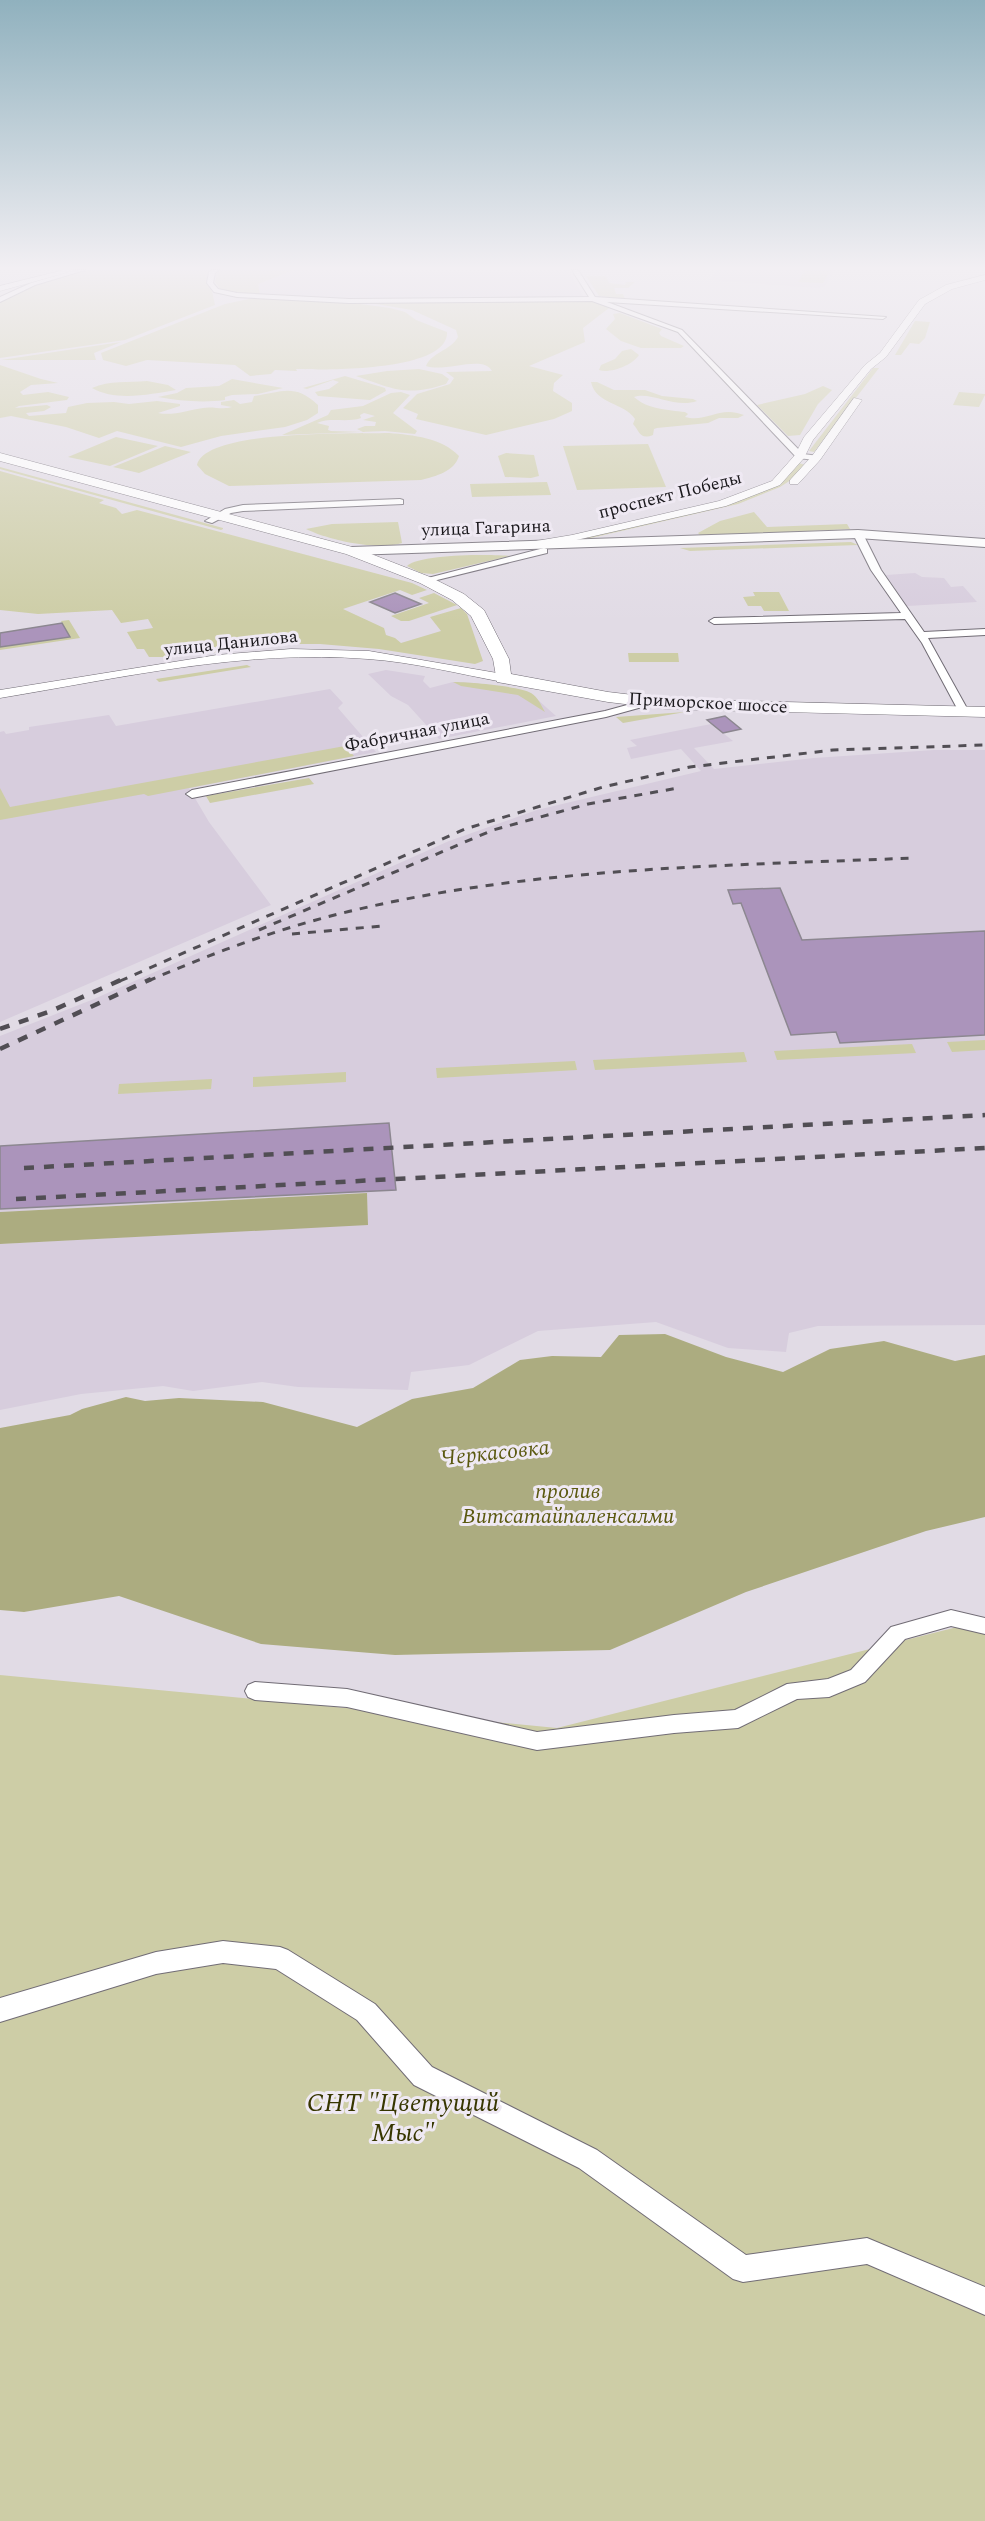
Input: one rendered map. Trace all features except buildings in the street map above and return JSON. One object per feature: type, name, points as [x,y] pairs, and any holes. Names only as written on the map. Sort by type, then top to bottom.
[{"type":"main road","name":"улица Гагарина","points":[[0,457],[215,519]]},
{"type":"main road","name":"улица Гагарина","points":[[0,464],[355,553],[544,551],[578,544],[859,537]]},
{"type":"main road","name":"улица Гагарина","points":[[355,553],[578,544],[859,537],[985,545]]},
{"type":"main road","points":[[355,553],[425,580],[458,597],[478,613],[501,659],[502,678]]},
{"type":"main road","name":"Приморское шоссе","points":[[502,678],[650,702],[985,712]]},
{"type":"street","points":[[734,388],[800,456],[816,458]]},
{"type":"street","name":"проспект Победы","points":[[578,544],[748,495],[783,477],[800,456],[808,439],[850,388]]},
{"type":"street","name":"проспект Победы","points":[[578,544],[735,508],[763,499],[792,483],[816,458],[866,388]]},
{"type":"street","points":[[215,519],[228,511],[243,507],[400,502]]},
{"type":"street","points":[[635,531],[636,537],[647,542]]},
{"type":"street","points":[[859,537],[876,570],[922,635],[964,712]]},
{"type":"street","points":[[425,580],[544,551]]},
{"type":"street","points":[[714,621],[908,616]]},
{"type":"street","points":[[922,635],[985,632]]},
{"type":"street","name":"улица Данилова","points":[[0,694],[217,659],[291,653],[369,656],[502,678]]},
{"type":"street","name":"Фабричная улица","points":[[192,794],[606,714],[650,702]]},
{"type":"street","points":[[255,1691],[347,1698],[537,1741],[674,1724],[738,1719],[794,1690],[829,1688],[858,1676],[898,1633],[951,1618],[985,1626]]},
{"type":"street","points":[[0,2010],[156,1963],[223,1952],[280,1958],[366,2012],[423,2076],[588,2159],[743,2270],[867,2251],[985,2301]]},
{"type":"shaded area","points":[[915,573],[922,577],[944,578],[951,587],[963,586],[977,602],[907,606],[886,575]]},
{"type":"shaded area","points":[[386,670],[425,676],[423,681],[430,688],[453,682],[529,692],[556,716],[439,739],[408,705],[391,696],[368,674]]},
{"type":"shaded area","points":[[330,689],[343,703],[338,708],[376,752],[189,788],[209,822],[271,905],[0,1022],[0,732],[4,731],[6,734],[29,730],[29,727],[109,715],[116,726]]},
{"type":"shaded area","points":[[725,716],[741,729],[723,733],[733,741],[694,748],[714,769],[814,758],[934,750],[985,750],[985,1325],[818,1326],[789,1333],[786,1352],[728,1348],[656,1322],[538,1331],[469,1365],[411,1372],[408,1390],[298,1387],[262,1382],[193,1391],[163,1386],[81,1394],[0,1410],[0,1244],[368,1224],[367,1193],[0,1212],[0,1036],[94,999],[449,841],[537,810],[701,771],[681,749],[631,759],[627,748],[637,746],[630,740],[711,724],[707,720]]},
{"type":"green space","points":[[0,388],[27,388],[20,392],[23,395],[48,392],[69,397],[67,400],[15,408],[47,405],[51,407],[44,411],[26,413],[29,416],[66,413],[68,407],[87,403],[129,404],[157,401],[180,404],[180,406],[158,413],[164,414],[206,408],[229,408],[232,407],[221,405],[221,402],[234,400],[240,404],[252,402],[254,396],[280,391],[295,391],[310,398],[318,405],[318,413],[307,420],[285,427],[221,436],[181,447],[117,431],[99,438],[66,427],[11,416],[0,418]]},
{"type":"green space","points":[[92,388],[172,388],[176,390],[123,396]]},
{"type":"green space","points":[[186,388],[283,388],[258,394],[232,395],[225,397],[225,400],[217,401],[174,400],[158,397],[177,393]]},
{"type":"green space","points":[[384,388],[386,391],[370,400],[318,396],[315,392],[329,389]]},
{"type":"green space","points":[[390,388],[433,388],[410,391]]},
{"type":"green space","points":[[438,388],[553,388],[553,391],[572,403],[572,411],[554,419],[486,435],[416,419],[418,414],[403,408],[417,394]]},
{"type":"green space","points":[[819,388],[832,390],[818,404],[800,435],[788,436],[757,405],[805,394]]},
{"type":"green space","points":[[858,388],[864,388],[814,452],[809,451]]},
{"type":"green space","points":[[594,389],[645,390],[662,396],[697,401],[680,403],[648,396],[634,397],[651,406],[685,412],[688,414],[685,417],[700,418],[727,412],[744,415],[738,418],[719,418],[708,423],[657,428],[654,429],[653,435],[645,437],[633,424],[635,419],[630,413],[598,395]]},
{"type":"green space","points":[[401,392],[410,395],[393,413],[417,431],[415,434],[385,431],[363,432],[357,429],[375,426],[376,422],[363,420],[375,416],[364,413],[360,415],[361,418],[327,420],[317,423],[329,426],[328,430],[331,431],[361,432],[282,435],[328,415],[331,410],[363,406],[391,393]]},
{"type":"green space","points":[[959,392],[985,395],[979,407],[953,405]]},
{"type":"green space","points":[[389,433],[436,441],[459,456],[449,470],[421,480],[229,486],[205,474],[197,465],[206,453],[226,445],[252,439],[315,434]]},
{"type":"green space","points":[[116,437],[158,446],[110,466],[68,457]]},
{"type":"green space","points":[[648,444],[666,487],[577,490],[563,446]]},
{"type":"green space","points":[[165,446],[191,452],[139,473],[113,467]]},
{"type":"green space","points":[[506,453],[534,455],[539,476],[505,477],[498,456]]},
{"type":"green space","points":[[799,463],[805,465],[791,480],[780,487],[738,504],[578,541],[574,539],[735,502],[778,484]]},
{"type":"green space","points":[[0,467],[223,528],[223,529],[0,469]]},
{"type":"green space","points":[[0,471],[104,500],[99,503],[116,508],[122,514],[137,510],[412,583],[427,590],[412,595],[400,590],[343,609],[384,628],[386,635],[401,643],[441,631],[430,617],[461,608],[467,614],[483,661],[475,664],[379,649],[320,644],[288,644],[175,657],[149,657],[144,649],[137,649],[127,632],[153,628],[148,619],[121,623],[112,610],[38,614],[0,610]]},
{"type":"green space","points":[[547,482],[551,495],[472,497],[470,484]]},
{"type":"green space","points":[[754,512],[767,527],[847,524],[850,529],[701,536],[698,533],[720,521]]},
{"type":"green space","points":[[398,522],[402,543],[380,546],[353,543],[306,529],[332,524]]},
{"type":"green space","points":[[851,542],[858,545],[690,551],[680,548]]},
{"type":"green space","points":[[510,556],[433,574],[421,573],[407,566],[425,559],[440,557]]},
{"type":"green space","points":[[753,592],[779,592],[789,611],[764,611],[761,606],[748,606],[743,597],[755,596]]},
{"type":"green space","points":[[434,593],[457,605],[409,621],[401,621],[391,616],[429,603],[419,598]]},
{"type":"green space","points":[[69,620],[80,638],[0,650],[0,647],[69,637],[61,621]]},
{"type":"green space","points":[[628,653],[678,653],[679,662],[629,662]]},
{"type":"green space","points":[[247,665],[251,667],[159,682],[156,679]]},
{"type":"green space","points":[[453,682],[516,688],[536,697],[545,712],[518,695],[461,686]]},
{"type":"green space","points":[[685,712],[623,723],[616,717]]},
{"type":"green space","points":[[345,746],[354,756],[148,796],[144,794],[0,820],[0,788],[10,807]]},
{"type":"green space","points":[[309,778],[314,784],[210,803],[206,796]]},
{"type":"green space","points":[[985,1040],[985,1050],[952,1052],[947,1042]]},
{"type":"green space","points":[[912,1044],[916,1053],[777,1060],[774,1051]]},
{"type":"green space","points":[[744,1052],[747,1062],[595,1070],[593,1060]]},
{"type":"green space","points":[[575,1061],[577,1070],[437,1078],[436,1068]]},
{"type":"green space","points":[[346,1072],[346,1082],[253,1087],[253,1077]]},
{"type":"green space","points":[[212,1079],[211,1089],[118,1094],[119,1084]]},
{"type":"green space","name":"СНТ \"Цветущий Мыс\"","points":[[985,1620],[985,2521],[0,2521],[0,1675],[557,1728]]},
{"type":"water","points":[[367,1193],[368,1225],[0,1244],[0,1212]]},
{"type":"water","name":"пролив Витсатайпаленсалми","points":[[665,1334],[726,1357],[783,1372],[830,1349],[884,1341],[955,1361],[985,1355],[985,1517],[926,1531],[746,1592],[610,1650],[395,1655],[261,1644],[119,1596],[24,1612],[0,1610],[0,1428],[70,1415],[82,1409],[126,1397],[145,1401],[179,1398],[263,1402],[357,1427],[412,1399],[473,1388],[520,1360],[552,1356],[601,1357],[619,1335]]},
{"type":"railway","points":[[120,981],[465,829],[603,787],[690,767],[833,750],[985,745]]},
{"type":"railway","points":[[259,930],[493,830],[588,804],[678,788]]},
{"type":"railway","points":[[148,981],[236,946],[304,923],[399,900],[471,888],[545,878],[619,872],[914,858]]},
{"type":"railway","points":[[292,934],[382,926]]},
{"type":"railway","points":[[0,1029],[51,1011],[123,979]]},
{"type":"railway","points":[[0,1049],[151,979]]},
{"type":"railway","points":[[24,1168],[985,1115]]},
{"type":"railway","points":[[16,1199],[985,1148]]},
{"type":"water label","name":"Черкасовка","points":[[495,1453]]}]
